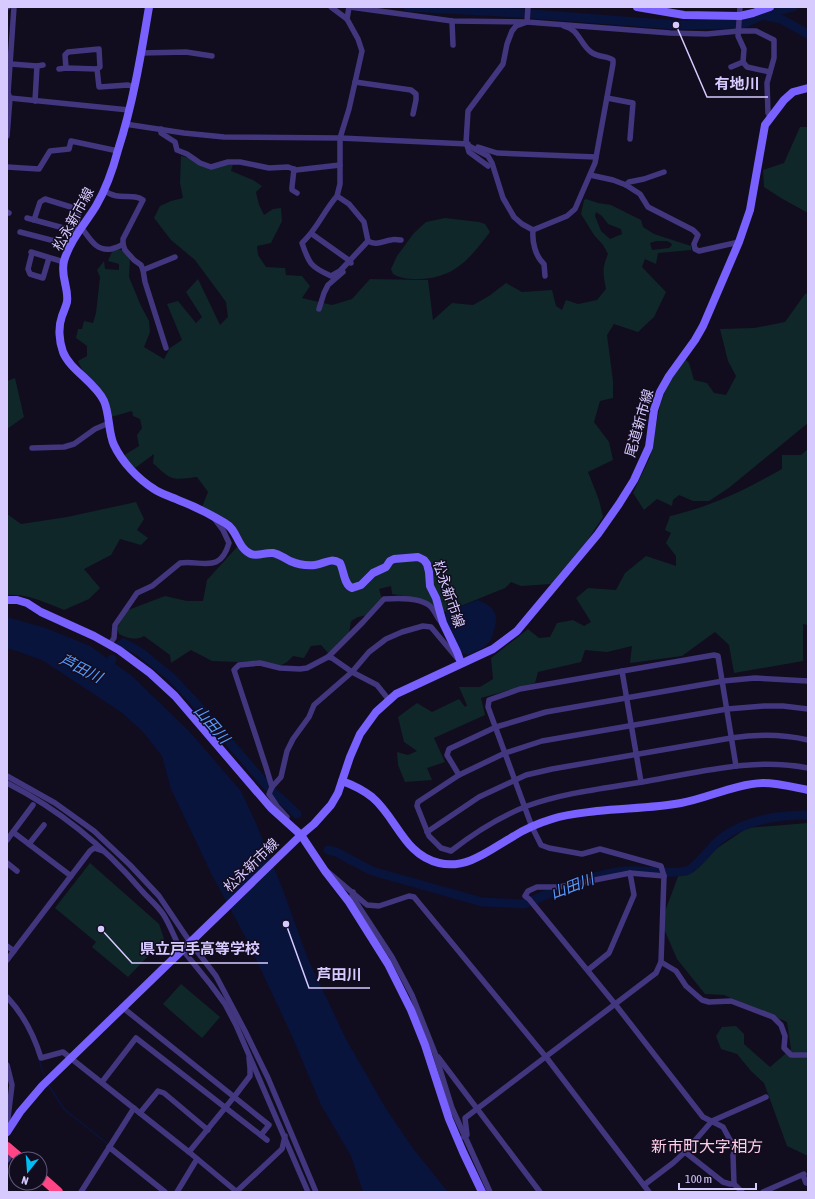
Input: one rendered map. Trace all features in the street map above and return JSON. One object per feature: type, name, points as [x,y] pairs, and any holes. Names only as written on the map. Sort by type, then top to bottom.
[{"type":"highway","points":[[48,1183],[58,1192]]},
{"type":"main road","name":"松永新市線","points":[[7,1129],[42,1086],[70,1058],[314,824],[331,805],[360,734],[376,712],[396,694],[461,663],[443,623],[436,598],[430,586],[427,564],[424,560],[418,557],[394,559],[390,561],[386,567],[373,573],[361,585],[352,588],[346,583],[340,563],[335,560],[329,560],[313,566],[290,562],[273,553],[258,556],[252,555],[242,547],[228,524],[198,508],[154,490],[128,467],[113,444],[104,403],[97,389],[73,366],[64,354],[59,328],[67,303],[67,295],[63,277],[64,262],[79,225],[97,204],[104,190],[118,151],[134,87],[149,7]]},
{"type":"main road","points":[[637,7],[684,15],[739,17],[770,7]]},
{"type":"main road","name":"尾道新市線","points":[[461,663],[492,649],[517,631],[598,534],[634,480],[649,447],[654,410],[660,392],[703,326],[739,242],[750,210],[765,125],[784,100],[793,92],[808,88]]},
{"type":"main road","points":[[7,600],[17,600],[27,603],[41,612],[94,636],[119,650],[150,673],[175,696],[271,808],[286,822],[349,902],[388,964],[411,1010],[425,1045],[450,1119],[463,1152],[482,1192]]},
{"type":"main road","points":[[342,781],[354,786],[371,797],[390,818],[419,855],[439,863],[449,865],[468,862],[532,827],[553,819],[574,814],[681,803],[745,785],[784,785],[808,790]]},
{"type":"street","points":[[7,136],[10,98],[8,93],[8,81],[14,7]]},
{"type":"street","points":[[331,7],[346,19],[358,39],[362,51],[349,110],[340,138],[340,184],[337,196],[330,204],[312,234],[302,243],[308,261],[318,270],[331,276],[340,272],[368,241]]},
{"type":"street","points":[[346,19],[349,7],[452,21],[563,24],[670,34],[707,34],[739,31],[756,32],[774,40],[774,58],[767,83],[768,113],[771,116]]},
{"type":"street","points":[[528,7],[528,22]]},
{"type":"street","points":[[740,7],[738,36],[744,49],[743,62],[747,67],[770,72]]},
{"type":"street","points":[[452,21],[453,46]]},
{"type":"street","points":[[488,166],[469,152],[467,144],[468,111],[503,64],[507,44],[512,31],[516,26],[528,22]]},
{"type":"street","points":[[533,230],[567,216],[574,209],[590,175],[596,157],[613,64],[613,60],[609,57],[597,56],[594,54],[583,44],[576,32],[563,24]]},
{"type":"street","points":[[66,68],[65,55],[68,52],[99,48],[100,67],[97,69],[99,87],[128,85],[134,87]]},
{"type":"street","points":[[141,53],[186,52],[212,56]]},
{"type":"street","points":[[731,67],[743,62]]},
{"type":"street","points":[[10,64],[40,66],[34,101]]},
{"type":"street","points":[[59,69],[97,69]]},
{"type":"street","points":[[355,82],[411,90],[416,94],[413,114]]},
{"type":"street","points":[[10,98],[129,110]]},
{"type":"street","points":[[607,98],[633,103],[630,139]]},
{"type":"street","points":[[125,124],[224,137],[340,138],[467,144],[497,153],[596,157]]},
{"type":"street","points":[[161,129],[161,133],[175,142],[177,150],[211,167],[228,162],[240,162],[269,168],[288,167],[294,169],[340,165]]},
{"type":"street","points":[[7,167],[39,169],[50,151],[70,149],[71,140],[118,151]]},
{"type":"street","points":[[467,144],[488,156],[492,163],[503,198],[514,217],[522,224],[533,230]]},
{"type":"street","points":[[294,169],[292,190],[297,193]]},
{"type":"street","points":[[626,185],[629,182],[644,179],[664,172]]},
{"type":"street","points":[[590,175],[613,180],[626,185],[640,194],[648,207],[693,230],[698,235],[694,244],[695,250],[699,251],[739,242]]},
{"type":"street","points":[[104,190],[109,194],[116,196],[139,197],[143,200],[123,239],[123,244],[129,255],[141,265],[166,348]]},
{"type":"street","points":[[337,196],[349,204],[364,222],[368,241]]},
{"type":"street","points":[[34,220],[40,202],[45,199],[79,211],[79,225],[102,250],[120,247],[123,244]]},
{"type":"street","points":[[27,218],[71,230],[79,225]]},
{"type":"street","points":[[533,230],[532,240],[540,261],[544,264],[546,276]]},
{"type":"street","points":[[20,232],[70,245]]},
{"type":"street","points":[[312,234],[350,261]]},
{"type":"street","points":[[368,241],[372,243],[381,243],[391,240],[402,240]]},
{"type":"street","points":[[49,258],[43,278],[30,274],[28,269],[31,252],[64,262]]},
{"type":"street","points":[[143,270],[175,257]]},
{"type":"street","points":[[320,309],[324,293],[328,285],[351,264],[350,261]]},
{"type":"street","points":[[32,448],[64,447],[74,444],[95,429],[109,423]]},
{"type":"street","points":[[109,645],[114,638],[115,625],[137,593],[152,586],[180,563],[208,565],[221,560],[229,544],[223,530],[214,516]]},
{"type":"street","points":[[272,787],[234,670],[239,665],[260,663],[280,668],[300,670],[307,668],[328,656],[364,622],[384,598],[399,598],[424,602],[435,611],[439,620],[443,623]]},
{"type":"street","points":[[286,822],[287,817],[269,794],[272,787],[281,777],[287,751],[293,739],[309,717],[314,705],[352,672],[369,652],[386,639],[402,632],[423,626],[431,627],[461,663]]},
{"type":"street","points":[[464,1137],[467,1135],[465,1118],[656,973],[661,962],[664,876],[661,866],[600,849],[582,854],[548,848],[541,845],[532,827],[488,706],[489,700],[520,690],[714,655],[718,656],[736,766]]},
{"type":"street","points":[[328,656],[352,672],[377,685],[389,700]]},
{"type":"street","points":[[622,671],[641,782]]},
{"type":"street","points":[[458,774],[447,755],[449,749],[496,727],[546,712],[723,681],[755,678],[808,681]]},
{"type":"street","points":[[808,709],[783,706],[727,709],[542,741],[505,753],[458,774],[418,802],[417,806],[429,836],[441,848],[451,851],[482,828],[525,807],[575,793],[736,766],[773,764],[808,768]]},
{"type":"street","points":[[427,832],[479,797],[526,775],[552,769],[731,738],[756,735],[779,735],[808,740]]},
{"type":"street","points":[[7,776],[55,803],[94,831],[130,865],[159,896],[192,940],[216,976],[245,1031],[268,1078],[316,1192]]},
{"type":"street","points":[[7,783],[49,807],[69,821],[104,851],[128,874],[164,915],[178,944]]},
{"type":"street","points":[[7,840],[33,805]]},
{"type":"street","points":[[29,844],[44,825]]},
{"type":"street","points":[[13,832],[71,876]]},
{"type":"street","points":[[7,960],[94,848],[104,851],[128,866],[130,865]]},
{"type":"street","points":[[7,863],[17,871]]},
{"type":"street","points":[[325,871],[328,870],[367,905],[378,906],[409,896],[414,897],[546,1056],[649,1192]]},
{"type":"street","points":[[664,876],[630,873],[559,887],[537,887],[528,891],[525,896],[588,970],[703,1117],[723,1127],[735,1148],[733,1155],[734,1184]]},
{"type":"street","points":[[588,970],[610,954],[634,895],[630,873]]},
{"type":"street","points":[[353,892],[352,896],[392,958],[412,995],[435,1053],[452,1108],[490,1192]]},
{"type":"street","points":[[7,946],[14,951]]},
{"type":"street","points":[[186,954],[211,984],[225,1004],[246,1047],[308,1192]]},
{"type":"street","points":[[661,962],[676,971],[686,986],[702,1000],[709,1002],[731,1001],[773,1017],[781,1025],[785,1036],[784,1048],[791,1055],[808,1055]]},
{"type":"street","points":[[7,996],[28,1026],[41,1058],[63,1052],[189,1152],[236,1192],[282,1149],[285,1136]]},
{"type":"street","points":[[122,1007],[269,1125],[261,1135]]},
{"type":"street","points":[[189,1152],[250,1076],[245,1031]]},
{"type":"street","points":[[102,1082],[136,1038],[267,1140]]},
{"type":"street","points":[[435,1053],[540,1192]]},
{"type":"street","points":[[7,1065],[12,1085],[7,1129]]},
{"type":"street","points":[[140,1113],[158,1091],[164,1093],[208,1130]]},
{"type":"street","points":[[644,1185],[673,1164],[712,1121],[766,1097]]},
{"type":"street","points":[[80,1192],[134,1108]]},
{"type":"street","points":[[109,1147],[166,1192]]},
{"type":"street","points":[[685,1152],[723,1182],[734,1184],[742,1192]]},
{"type":"street","points":[[177,1192],[197,1159]]},
{"type":"street","points":[[763,1192],[803,1175],[806,1183],[808,1183]]},
{"type":"green space","points":[[800,127],[808,127],[808,213],[764,187],[763,170],[784,163]]},
{"type":"green space","points":[[181,156],[190,158],[208,168],[233,164],[231,171],[253,180],[262,186],[256,192],[259,205],[264,215],[273,209],[281,208],[282,221],[271,243],[257,246],[258,255],[266,267],[285,268],[286,275],[302,276],[310,286],[302,298],[332,305],[352,299],[370,279],[428,280],[433,320],[452,303],[473,305],[489,296],[506,283],[522,292],[552,290],[556,306],[562,310],[566,300],[578,304],[597,300],[606,289],[604,271],[608,254],[581,214],[584,200],[586,199],[611,205],[641,220],[643,227],[654,234],[691,246],[691,250],[658,253],[656,264],[645,259],[642,267],[666,292],[654,317],[638,332],[614,324],[607,335],[613,381],[613,398],[600,401],[594,422],[609,442],[613,460],[588,472],[599,500],[603,517],[587,541],[551,584],[521,586],[511,582],[505,588],[446,612],[417,598],[392,594],[391,586],[379,589],[382,599],[368,615],[358,617],[351,621],[349,633],[328,653],[321,645],[311,646],[304,658],[293,656],[280,666],[256,661],[212,661],[191,650],[171,663],[170,655],[144,636],[141,638],[131,638],[119,634],[117,628],[128,610],[165,596],[187,601],[203,601],[207,580],[238,546],[244,550],[240,534],[225,518],[202,507],[208,492],[197,477],[177,479],[168,476],[153,463],[154,454],[135,468],[123,456],[139,446],[137,435],[142,428],[140,419],[133,416],[132,411],[111,417],[83,372],[78,361],[87,356],[87,346],[76,338],[78,329],[82,329],[84,321],[93,323],[96,313],[100,277],[97,270],[104,261],[105,269],[119,270],[119,264],[108,261],[113,249],[123,250],[130,258],[129,277],[149,321],[150,332],[144,347],[164,359],[170,348],[182,340],[167,304],[178,301],[196,323],[202,317],[186,292],[198,279],[220,325],[228,317],[226,302],[195,260],[171,240],[154,218],[160,206],[183,198],[180,183]],"holes":[[[596,212],[602,216],[608,224],[621,229],[622,234],[610,239],[601,231],[595,216]],[[656,241],[667,241],[672,245],[669,248],[652,250],[650,243]]]},
{"type":"green space","points":[[445,218],[479,222],[485,224],[490,232],[476,250],[461,265],[443,275],[432,278],[409,279],[393,274],[391,269],[397,256],[414,233],[426,222]]},
{"type":"green space","points":[[808,293],[808,423],[730,487],[709,501],[693,501],[679,495],[673,500],[672,506],[657,499],[644,510],[633,493],[650,457],[660,405],[669,381],[685,359],[689,363],[694,380],[707,383],[714,393],[726,395],[736,376],[728,361],[720,329],[754,328],[785,322],[805,294]]},
{"type":"green space","points":[[15,378],[24,417],[7,429],[7,381]]},
{"type":"green space","points":[[808,449],[808,625],[803,624],[803,661],[734,673],[729,645],[715,632],[682,656],[630,663],[632,646],[607,652],[585,650],[581,662],[538,672],[535,683],[481,698],[485,715],[434,738],[445,762],[427,768],[432,780],[405,782],[398,765],[397,752],[408,755],[417,751],[404,742],[398,717],[417,703],[432,712],[459,699],[465,707],[467,705],[459,687],[480,687],[493,679],[491,658],[528,629],[539,638],[550,637],[557,623],[573,620],[584,626],[591,622],[576,598],[588,588],[616,590],[625,573],[646,556],[676,566],[676,556],[666,543],[671,533],[665,530],[670,516],[699,508],[755,484],[782,469],[782,455],[801,455]]},
{"type":"green space","points":[[136,502],[144,519],[137,530],[148,538],[141,545],[120,539],[111,555],[84,569],[100,588],[89,599],[64,610],[29,597],[7,595],[7,514],[21,524],[67,517]]},
{"type":"green space","points":[[808,823],[808,1156],[787,1146],[764,1083],[751,1071],[737,1054],[721,1049],[716,1036],[722,1027],[736,1026],[744,1034],[744,1044],[770,1067],[791,1049],[787,1022],[724,995],[705,994],[677,959],[661,922],[679,874],[747,828]]},
{"type":"green space","points":[[90,863],[159,924],[164,939],[128,977],[92,947],[96,942],[55,908]]},
{"type":"green space","points":[[181,984],[220,1017],[202,1038],[163,1004]]},
{"type":"water","points":[[478,600],[488,605],[494,611],[496,615],[496,624],[491,640],[481,649],[468,655],[461,653],[446,620],[446,612]]},
{"type":"water","points":[[7,617],[46,628],[90,646],[132,676],[189,731],[241,791],[256,823],[283,890],[308,959],[346,1039],[385,1107],[412,1147],[448,1192],[363,1192],[351,1156],[321,1105],[292,1036],[247,940],[212,875],[171,789],[162,756],[143,732],[121,712],[42,660],[7,648]]},
{"type":"waterway","points":[[408,7],[519,13],[676,25],[743,24],[763,15],[793,7]]},
{"type":"waterway","points":[[767,16],[781,19],[808,34]]},
{"type":"waterway","name":"山田川","points":[[120,645],[124,643],[140,652],[171,677],[268,787],[297,814]]},
{"type":"waterway","name":"山田川","points":[[107,673],[112,659]]},
{"type":"waterway","name":"山田川","points":[[581,881],[625,871],[686,871],[694,866],[719,840],[728,833],[750,823],[761,820],[785,816],[808,815]]},
{"type":"waterway","name":"山田川","points":[[328,850],[336,852],[372,871],[482,902],[524,904],[567,886]]},
{"type":"waterway","points":[[39,1060],[44,1075]]},
{"type":"waterway","points":[[49,1086],[64,1109],[109,1145]]},
{"type":"place","name":"有地川","points":[[676,25]]},
{"type":"place","name":"芦田川","points":[[286,924]]},
{"type":"place","name":"県立戸手高等学校","points":[[101,929]]},
{"type":"district","name":"新市町大字相方","points":[[707,1146]]}]
